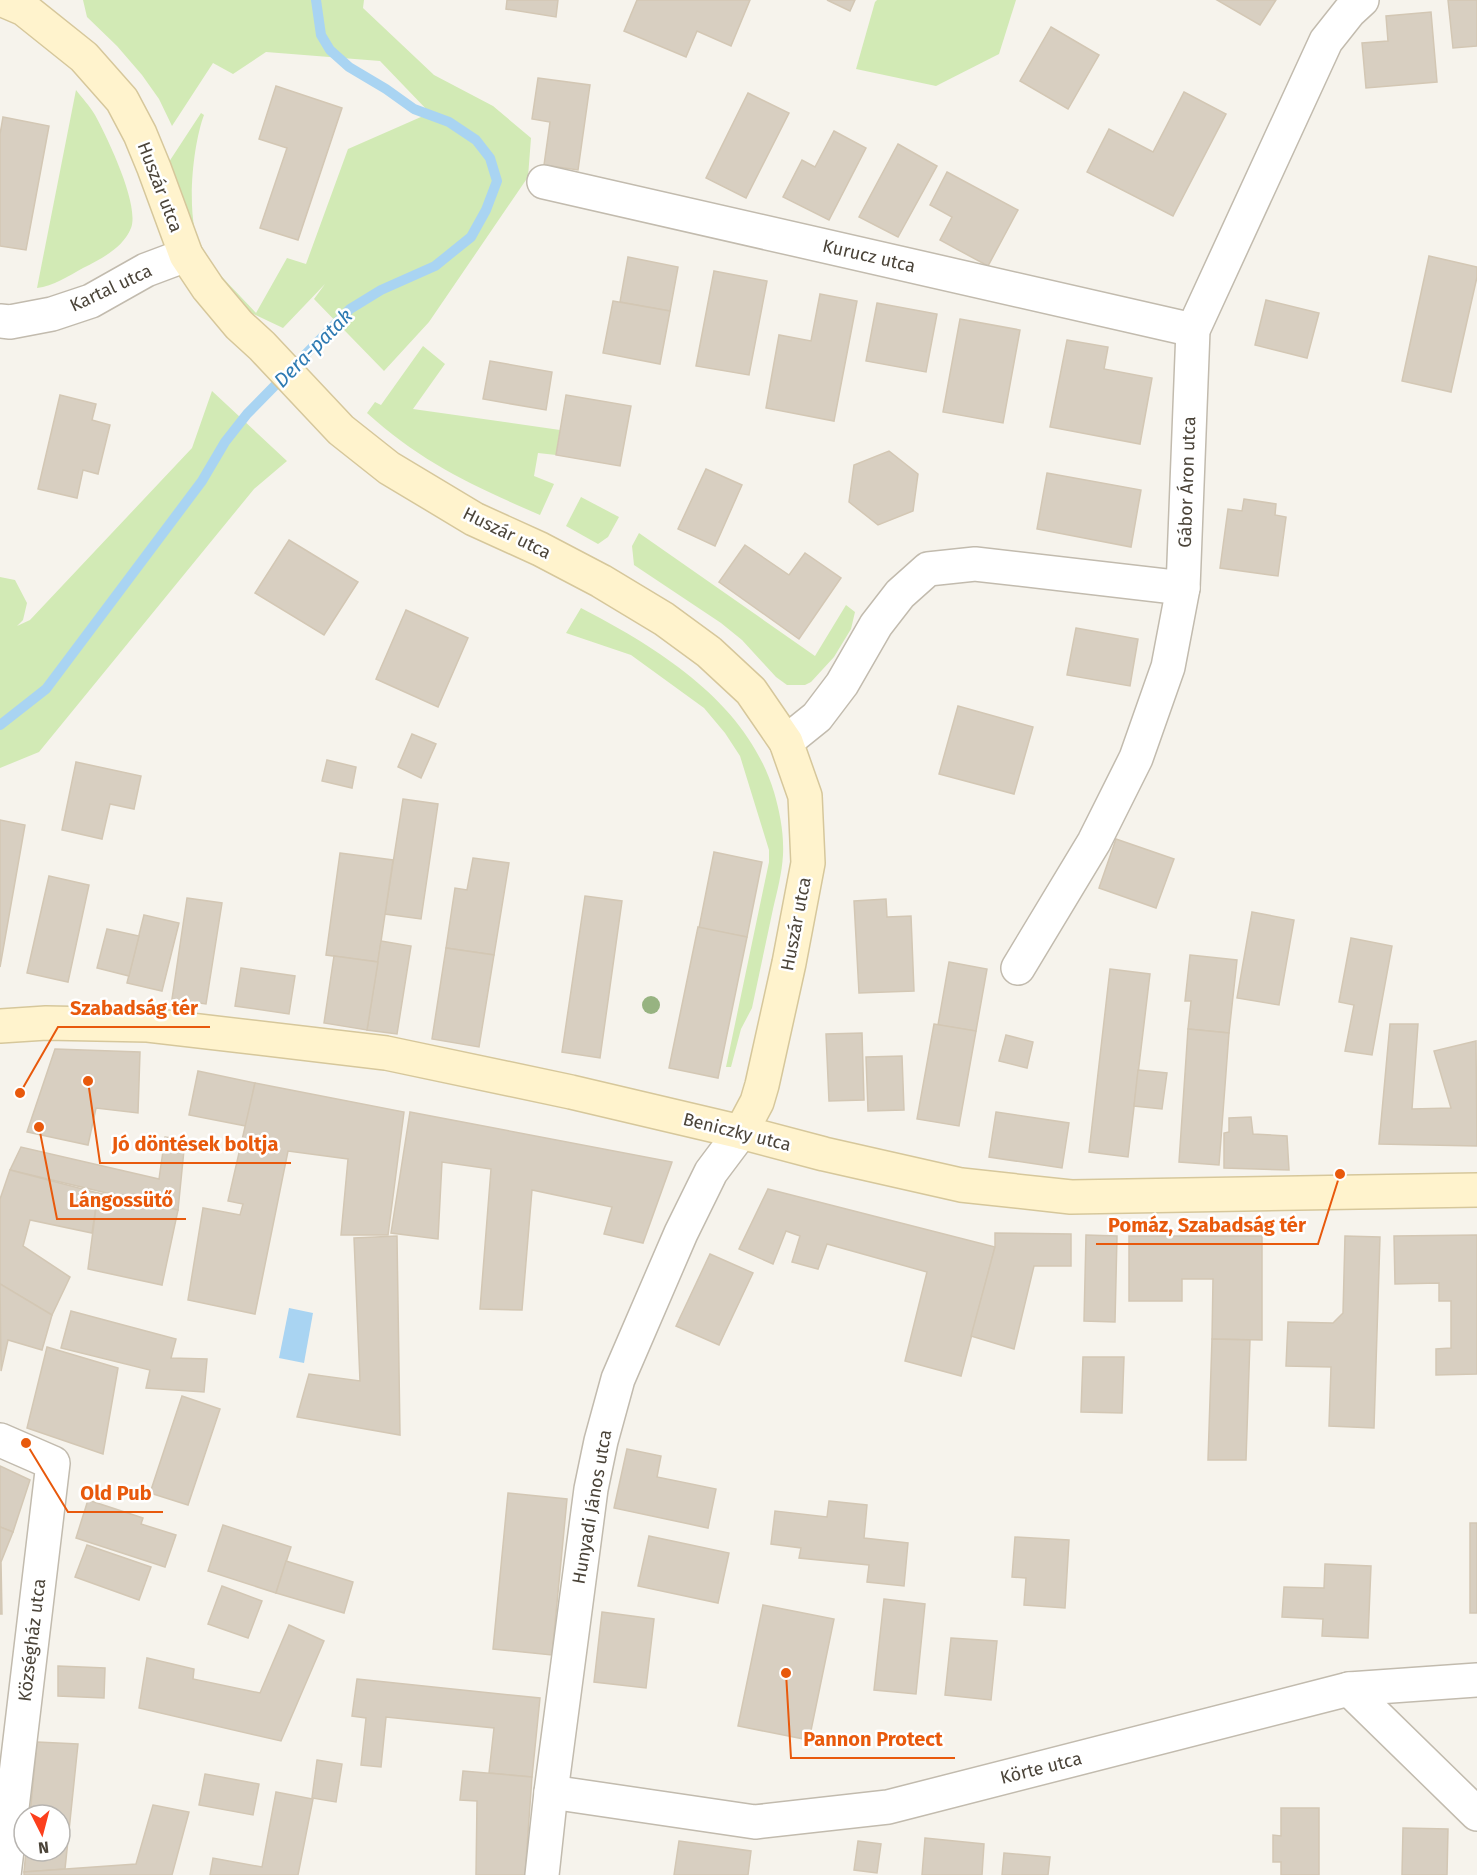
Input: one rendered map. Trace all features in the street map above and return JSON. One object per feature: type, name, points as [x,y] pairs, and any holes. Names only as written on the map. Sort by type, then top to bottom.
[{"type":"street","name":"Gábor Áron utca","points":[[1018,968],[1094,842],[1136,758],[1168,667],[1183,588],[1193,330],[1326,41],[1349,12],[1362,0]]},
{"type":"street","name":"Huszár utca","points":[[20,3],[84,57],[122,100],[140,134],[186,255],[208,288],[239,325],[262,346],[341,430],[389,468],[474,519],[540,549],[601,581],[664,619],[709,652],[751,691],[786,742],[805,796],[808,863],[762,1085],[757,1102],[741,1132]]},
{"type":"street","name":"Kurucz utca","points":[[544,182],[1193,330]]},
{"type":"street","name":"Kartal utca","points":[[0,321],[10,322],[52,315],[91,300],[146,270],[186,255]]},
{"type":"street","points":[[786,742],[817,717],[842,684],[876,626],[900,594],[928,569],[975,564],[1183,588]]},
{"type":"street","name":"Beniczky utca","points":[[0,1026],[46,1023],[148,1025],[386,1053],[571,1092],[961,1185],[1071,1197],[1477,1190]]},
{"type":"street","name":"Hunyadi János utca","points":[[542,1875],[591,1489],[601,1441],[618,1379],[681,1233],[711,1172],[741,1132]]},
{"type":"street","name":"Községház utca","points":[[0,1440],[53,1463],[4,1875]]},
{"type":"street","name":"Körte utca","points":[[551,1792],[754,1822],[888,1807],[1349,1689],[1477,1680]]},
{"type":"street","points":[[1349,1689],[1477,1814]]},
{"type":"green space","points":[[83,0],[364,0],[363,8],[434,75],[493,106],[531,138],[528,177],[429,322],[384,371],[314,299],[325,284],[283,328],[249,312],[199,254],[165,168],[201,113],[204,115],[196,146],[192,186],[194,225],[198,242],[210,263],[256,313],[287,258],[306,264],[348,149],[430,113],[380,61],[266,52],[233,74],[213,63],[172,126],[159,99],[142,75],[117,46],[87,17]]},
{"type":"green space","points":[[877,0],[1016,0],[999,54],[936,86],[856,69]]},
{"type":"green space","points":[[76,90],[95,115],[121,171],[131,204],[133,217],[131,228],[123,241],[104,257],[61,280],[37,288]]},
{"type":"green space","points":[[423,346],[445,364],[413,409],[560,430],[556,455],[538,453],[534,476],[554,484],[540,515],[449,472],[407,446],[367,413],[375,402],[381,405]]},
{"type":"green space","points":[[212,391],[287,461],[254,489],[39,752],[0,768],[0,577],[15,580],[27,603],[23,620],[17,626],[30,620],[192,448]]},
{"type":"green space","points":[[581,497],[619,517],[608,537],[598,544],[566,526]]},
{"type":"green space","points":[[639,533],[815,656],[846,605],[855,612],[851,629],[834,657],[811,682],[805,685],[787,685],[776,677],[742,640],[721,623],[634,565],[632,546]]},
{"type":"green space","points":[[581,608],[670,661],[722,705],[744,731],[761,760],[774,792],[782,831],[782,869],[752,1008],[741,1029],[731,1067],[726,1067],[769,862],[769,850],[740,756],[704,708],[631,655],[566,633]]},
{"type":"water","points":[[289,1308],[313,1313],[304,1363],[279,1358]]},
{"type":"building","points":[[507,0],[558,0],[556,17],[506,9]]},
{"type":"building","points":[[637,0],[750,0],[731,46],[697,31],[686,57],[624,31]]},
{"type":"building","points":[[827,0],[855,0],[850,11]]},
{"type":"building","points":[[1217,0],[1276,0],[1260,25]]},
{"type":"building","points":[[1448,0],[1477,0],[1477,46],[1453,48]]},
{"type":"building","points":[[1431,12],[1437,82],[1366,88],[1362,43],[1388,41],[1386,16]]},
{"type":"building","points":[[1051,27],[1099,55],[1068,109],[1020,81]]},
{"type":"building","points":[[538,78],[590,85],[578,170],[544,165],[550,122],[532,119]]},
{"type":"building","points":[[276,86],[342,108],[298,240],[260,228],[287,148],[259,139]]},
{"type":"building","points":[[1184,92],[1226,114],[1173,216],[1087,172],[1109,129],[1153,152]]},
{"type":"building","points":[[748,93],[789,113],[746,198],[706,178]]},
{"type":"building","points":[[3,117],[49,126],[26,250],[0,246],[0,134]]},
{"type":"building","points":[[834,131],[866,148],[829,220],[783,197],[802,160],[815,167]]},
{"type":"building","points":[[898,144],[937,166],[898,237],[859,217]]},
{"type":"building","points":[[947,172],[1018,210],[988,266],[940,240],[952,217],[930,205]]},
{"type":"building","points":[[1429,256],[1477,267],[1477,277],[1451,392],[1402,381]]},
{"type":"building","points":[[628,257],[678,267],[670,311],[620,302]]},
{"type":"building","points":[[714,271],[767,281],[749,375],[696,366]]},
{"type":"building","points":[[820,294],[857,301],[834,421],[766,408],[779,335],[811,341]]},
{"type":"building","points":[[1266,300],[1319,313],[1307,358],[1255,345]]},
{"type":"building","points":[[613,301],[670,311],[660,364],[603,353]]},
{"type":"building","points":[[877,303],[937,314],[926,372],[866,361]]},
{"type":"building","points":[[960,319],[1020,330],[1003,423],[943,412]]},
{"type":"building","points":[[1067,340],[1108,347],[1104,369],[1152,378],[1140,444],[1050,427]]},
{"type":"building","points":[[490,361],[552,372],[546,410],[483,399]]},
{"type":"building","points":[[60,395],[96,404],[92,420],[110,425],[98,474],[83,470],[77,498],[38,489]]},
{"type":"building","points":[[566,395],[631,406],[620,466],[556,455]]},
{"type":"building","points":[[889,451],[918,474],[913,511],[878,525],[849,502],[854,465]]},
{"type":"building","points":[[706,469],[742,485],[715,546],[678,529]]},
{"type":"building","points":[[1047,473],[1141,490],[1131,547],[1037,529]]},
{"type":"building","points":[[1244,499],[1276,504],[1275,515],[1286,517],[1278,576],[1220,568],[1228,509],[1242,511]]},
{"type":"building","points":[[289,540],[358,582],[324,635],[255,593]]},
{"type":"building","points":[[745,545],[789,575],[805,553],[841,578],[799,639],[719,582]]},
{"type":"building","points":[[406,610],[468,638],[438,707],[376,679]]},
{"type":"building","points":[[1076,628],[1138,639],[1130,686],[1067,675]]},
{"type":"building","points":[[958,706],[1033,727],[1014,794],[939,774]]},
{"type":"building","points":[[412,734],[436,744],[421,778],[398,767]]},
{"type":"building","points":[[327,760],[356,767],[352,788],[322,781]]},
{"type":"building","points":[[76,762],[141,776],[134,809],[110,804],[102,839],[62,830]]},
{"type":"building","points":[[403,799],[438,804],[421,919],[385,914]]},
{"type":"building","points":[[0,820],[25,825],[0,967]]},
{"type":"building","points":[[1116,839],[1174,859],[1156,908],[1099,888]]},
{"type":"building","points":[[714,852],[762,862],[747,937],[699,928]]},
{"type":"building","points":[[340,853],[393,860],[378,962],[326,955]]},
{"type":"building","points":[[473,858],[509,863],[494,955],[446,948],[455,888],[467,890]]},
{"type":"building","points":[[49,876],[89,885],[68,982],[27,973]]},
{"type":"building","points":[[585,896],[622,901],[600,1058],[562,1052]]},
{"type":"building","points":[[187,898],[222,903],[206,1004],[172,999]]},
{"type":"building","points":[[886,899],[887,917],[911,916],[914,991],[859,993],[854,901]]},
{"type":"building","points":[[1252,912],[1294,920],[1279,1005],[1237,998]]},
{"type":"building","points":[[144,915],[179,923],[162,991],[127,983]]},
{"type":"building","points":[[698,927],[747,937],[718,1078],[669,1068]]},
{"type":"building","points":[[107,929],[139,936],[129,976],[97,968]]},
{"type":"building","points":[[1351,938],[1392,946],[1372,1055],[1345,1051],[1354,1005],[1339,1002]]},
{"type":"building","points":[[381,941],[411,946],[397,1034],[367,1030]]},
{"type":"building","points":[[446,948],[494,955],[479,1047],[432,1039]]},
{"type":"building","points":[[1190,955],[1237,960],[1229,1033],[1188,1029],[1191,1001],[1185,1001]]},
{"type":"building","points":[[334,956],[378,962],[367,1030],[324,1023]]},
{"type":"building","points":[[949,962],[987,969],[976,1031],[938,1025]]},
{"type":"building","points":[[241,968],[295,976],[289,1014],[235,1006]]},
{"type":"building","points":[[1110,969],[1150,974],[1128,1157],[1089,1152]]},
{"type":"building","points":[[934,1024],[976,1031],[959,1126],[917,1119]]},
{"type":"building","points":[[1390,1024],[1418,1024],[1412,1109],[1451,1108],[1434,1051],[1476,1041],[1477,1146],[1379,1144]]},
{"type":"building","points":[[1188,1029],[1229,1033],[1219,1165],[1179,1162]]},
{"type":"building","points":[[862,1033],[864,1100],[829,1101],[826,1034]]},
{"type":"building","points":[[1006,1035],[1033,1042],[1027,1068],[999,1061]]},
{"type":"building","points":[[55,1049],[140,1052],[138,1113],[96,1108],[88,1145],[27,1132]]},
{"type":"building","points":[[902,1056],[904,1110],[868,1111],[866,1057]]},
{"type":"building","points":[[1138,1070],[1167,1073],[1162,1109],[1134,1106]]},
{"type":"building","points":[[198,1071],[255,1083],[246,1126],[189,1115]]},
{"type":"building","points":[[255,1083],[404,1112],[388,1235],[341,1235],[348,1159],[288,1151],[255,1314],[188,1300],[203,1208],[240,1215],[243,1204],[228,1201]]},
{"type":"building","points":[[410,1112],[672,1162],[643,1243],[604,1234],[612,1207],[532,1190],[522,1310],[480,1309],[491,1169],[442,1162],[438,1239],[391,1233]]},
{"type":"building","points":[[996,1112],[1069,1123],[1062,1168],[989,1157]]},
{"type":"building","points":[[1251,1117],[1253,1134],[1287,1136],[1289,1170],[1224,1168],[1224,1133],[1229,1132],[1229,1118]]},
{"type":"building","points":[[165,1137],[185,1140],[178,1210],[10,1170],[21,1147],[159,1179]]},
{"type":"building","points":[[10,1170],[98,1193],[92,1233],[30,1220],[23,1246],[70,1277],[52,1315],[0,1284],[0,1199]]},
{"type":"building","points":[[768,1189],[995,1247],[961,1376],[905,1361],[927,1272],[827,1244],[818,1269],[792,1262],[800,1236],[786,1231],[773,1264],[739,1249]]},
{"type":"building","points":[[98,1193],[178,1210],[162,1285],[88,1269]]},
{"type":"building","points":[[995,1233],[1071,1234],[1071,1266],[1034,1266],[1014,1349],[971,1336],[995,1247]]},
{"type":"building","points":[[1086,1235],[1117,1236],[1115,1322],[1084,1321]]},
{"type":"building","points":[[1477,1235],[1477,1374],[1436,1375],[1436,1349],[1451,1348],[1451,1301],[1439,1301],[1439,1283],[1395,1284],[1394,1236]]},
{"type":"building","points":[[397,1236],[400,1435],[297,1417],[309,1374],[360,1381],[354,1238]]},
{"type":"building","points":[[1129,1236],[1262,1236],[1262,1340],[1212,1339],[1213,1279],[1182,1279],[1182,1301],[1129,1301]]},
{"type":"building","points":[[1345,1236],[1380,1237],[1374,1428],[1329,1426],[1331,1367],[1286,1366],[1288,1322],[1333,1323],[1343,1313]]},
{"type":"building","points":[[710,1254],[753,1273],[719,1345],[676,1326]]},
{"type":"building","points":[[0,1284],[52,1315],[42,1350],[8,1340],[1,1371]]},
{"type":"building","points":[[71,1311],[176,1339],[171,1358],[207,1359],[204,1392],[146,1388],[150,1370],[61,1348]]},
{"type":"building","points":[[1212,1339],[1250,1340],[1246,1460],[1208,1460]]},
{"type":"building","points":[[47,1347],[118,1368],[103,1454],[27,1428]]},
{"type":"building","points":[[1083,1357],[1124,1357],[1122,1413],[1081,1412]]},
{"type":"building","points":[[182,1396],[220,1409],[188,1505],[150,1493]]},
{"type":"building","points":[[627,1449],[661,1456],[657,1477],[716,1489],[708,1528],[614,1508]]},
{"type":"building","points":[[0,1466],[30,1480],[13,1532],[0,1527]]},
{"type":"building","points":[[508,1493],[567,1499],[552,1655],[493,1649]]},
{"type":"building","points":[[88,1500],[143,1518],[141,1524],[176,1535],[165,1567],[76,1538]]},
{"type":"building","points":[[829,1501],[867,1505],[864,1538],[908,1543],[904,1586],[867,1582],[869,1565],[799,1558],[801,1548],[771,1544],[775,1511],[827,1517]]},
{"type":"building","points":[[1470,1523],[1477,1523],[1477,1613],[1470,1613]]},
{"type":"building","points":[[223,1525],[291,1547],[276,1593],[208,1571]]},
{"type":"building","points":[[0,1527],[13,1532],[1,1562],[2,1614],[0,1614]]},
{"type":"building","points":[[649,1536],[729,1553],[718,1603],[638,1586]]},
{"type":"building","points":[[1015,1537],[1069,1540],[1065,1608],[1024,1605],[1026,1578],[1012,1577]]},
{"type":"building","points":[[87,1545],[151,1567],[139,1600],[75,1577]]},
{"type":"building","points":[[286,1561],[353,1582],[344,1613],[276,1593]]},
{"type":"building","points":[[1325,1564],[1371,1566],[1368,1638],[1322,1636],[1323,1619],[1282,1617],[1284,1587],[1324,1588]]},
{"type":"building","points":[[222,1586],[262,1601],[248,1638],[208,1624]]},
{"type":"building","points":[[884,1599],[925,1604],[916,1694],[874,1690]]},
{"type":"building","points":[[763,1605],[834,1619],[809,1740],[738,1726]]},
{"type":"building","points":[[602,1612],[654,1619],[646,1688],[594,1682]]},
{"type":"building","points":[[289,1625],[324,1641],[281,1741],[139,1708],[147,1658],[194,1669],[193,1679],[260,1693]]},
{"type":"building","points":[[951,1638],[997,1641],[991,1700],[945,1695]]},
{"type":"building","points":[[58,1666],[105,1668],[104,1698],[58,1696]]},
{"type":"building","points":[[357,1679],[540,1698],[532,1777],[489,1773],[494,1728],[386,1717],[381,1767],[361,1765],[366,1718],[352,1716]]},
{"type":"building","points":[[37,1742],[78,1744],[72,1803],[31,1803]]},
{"type":"building","points":[[317,1760],[342,1764],[336,1802],[312,1798]]},
{"type":"building","points":[[463,1771],[532,1777],[525,1875],[476,1875],[477,1801],[460,1800]]},
{"type":"building","points":[[205,1774],[259,1784],[253,1815],[199,1805]]},
{"type":"building","points":[[276,1792],[313,1799],[298,1875],[210,1875],[213,1858],[262,1867]]},
{"type":"building","points":[[153,1805],[189,1812],[172,1875],[24,1875],[24,1872],[136,1864]]},
{"type":"building","points":[[1281,1808],[1319,1808],[1319,1875],[1281,1875],[1281,1862],[1273,1862],[1273,1835],[1281,1836]]},
{"type":"building","points":[[1403,1828],[1448,1829],[1447,1875],[1402,1875]]},
{"type":"building","points":[[925,1838],[984,1844],[982,1875],[922,1875]]},
{"type":"building","points":[[679,1841],[751,1851],[748,1875],[674,1875]]},
{"type":"building","points":[[858,1841],[881,1844],[877,1873],[854,1870]]},
{"type":"building","points":[[1004,1853],[1050,1857],[1048,1875],[1002,1875]]},
{"type":"building","points":[[25,1863],[66,1863],[65,1869],[24,1872]]},
{"type":"waterway","name":"Dera-patak","points":[[0,725],[46,689],[202,481],[225,442],[247,414],[350,309],[381,290],[435,266],[471,237],[486,210],[497,181],[490,158],[476,140],[449,122],[414,109],[349,67],[330,50],[321,35],[316,0]]},
{"type":"place","name":"Jó döntések boltja","points":[[88,1081]]},
{"type":"place","name":"Szabadság tér","points":[[20,1093]]},
{"type":"place","name":"Lángossütő","points":[[39,1127]]},
{"type":"place","name":"Pomáz, Szabadság tér","points":[[1340,1174]]},
{"type":"place","name":"Old Pub","points":[[26,1443]]},
{"type":"place","name":"Pannon Protect","points":[[786,1673]]}]
